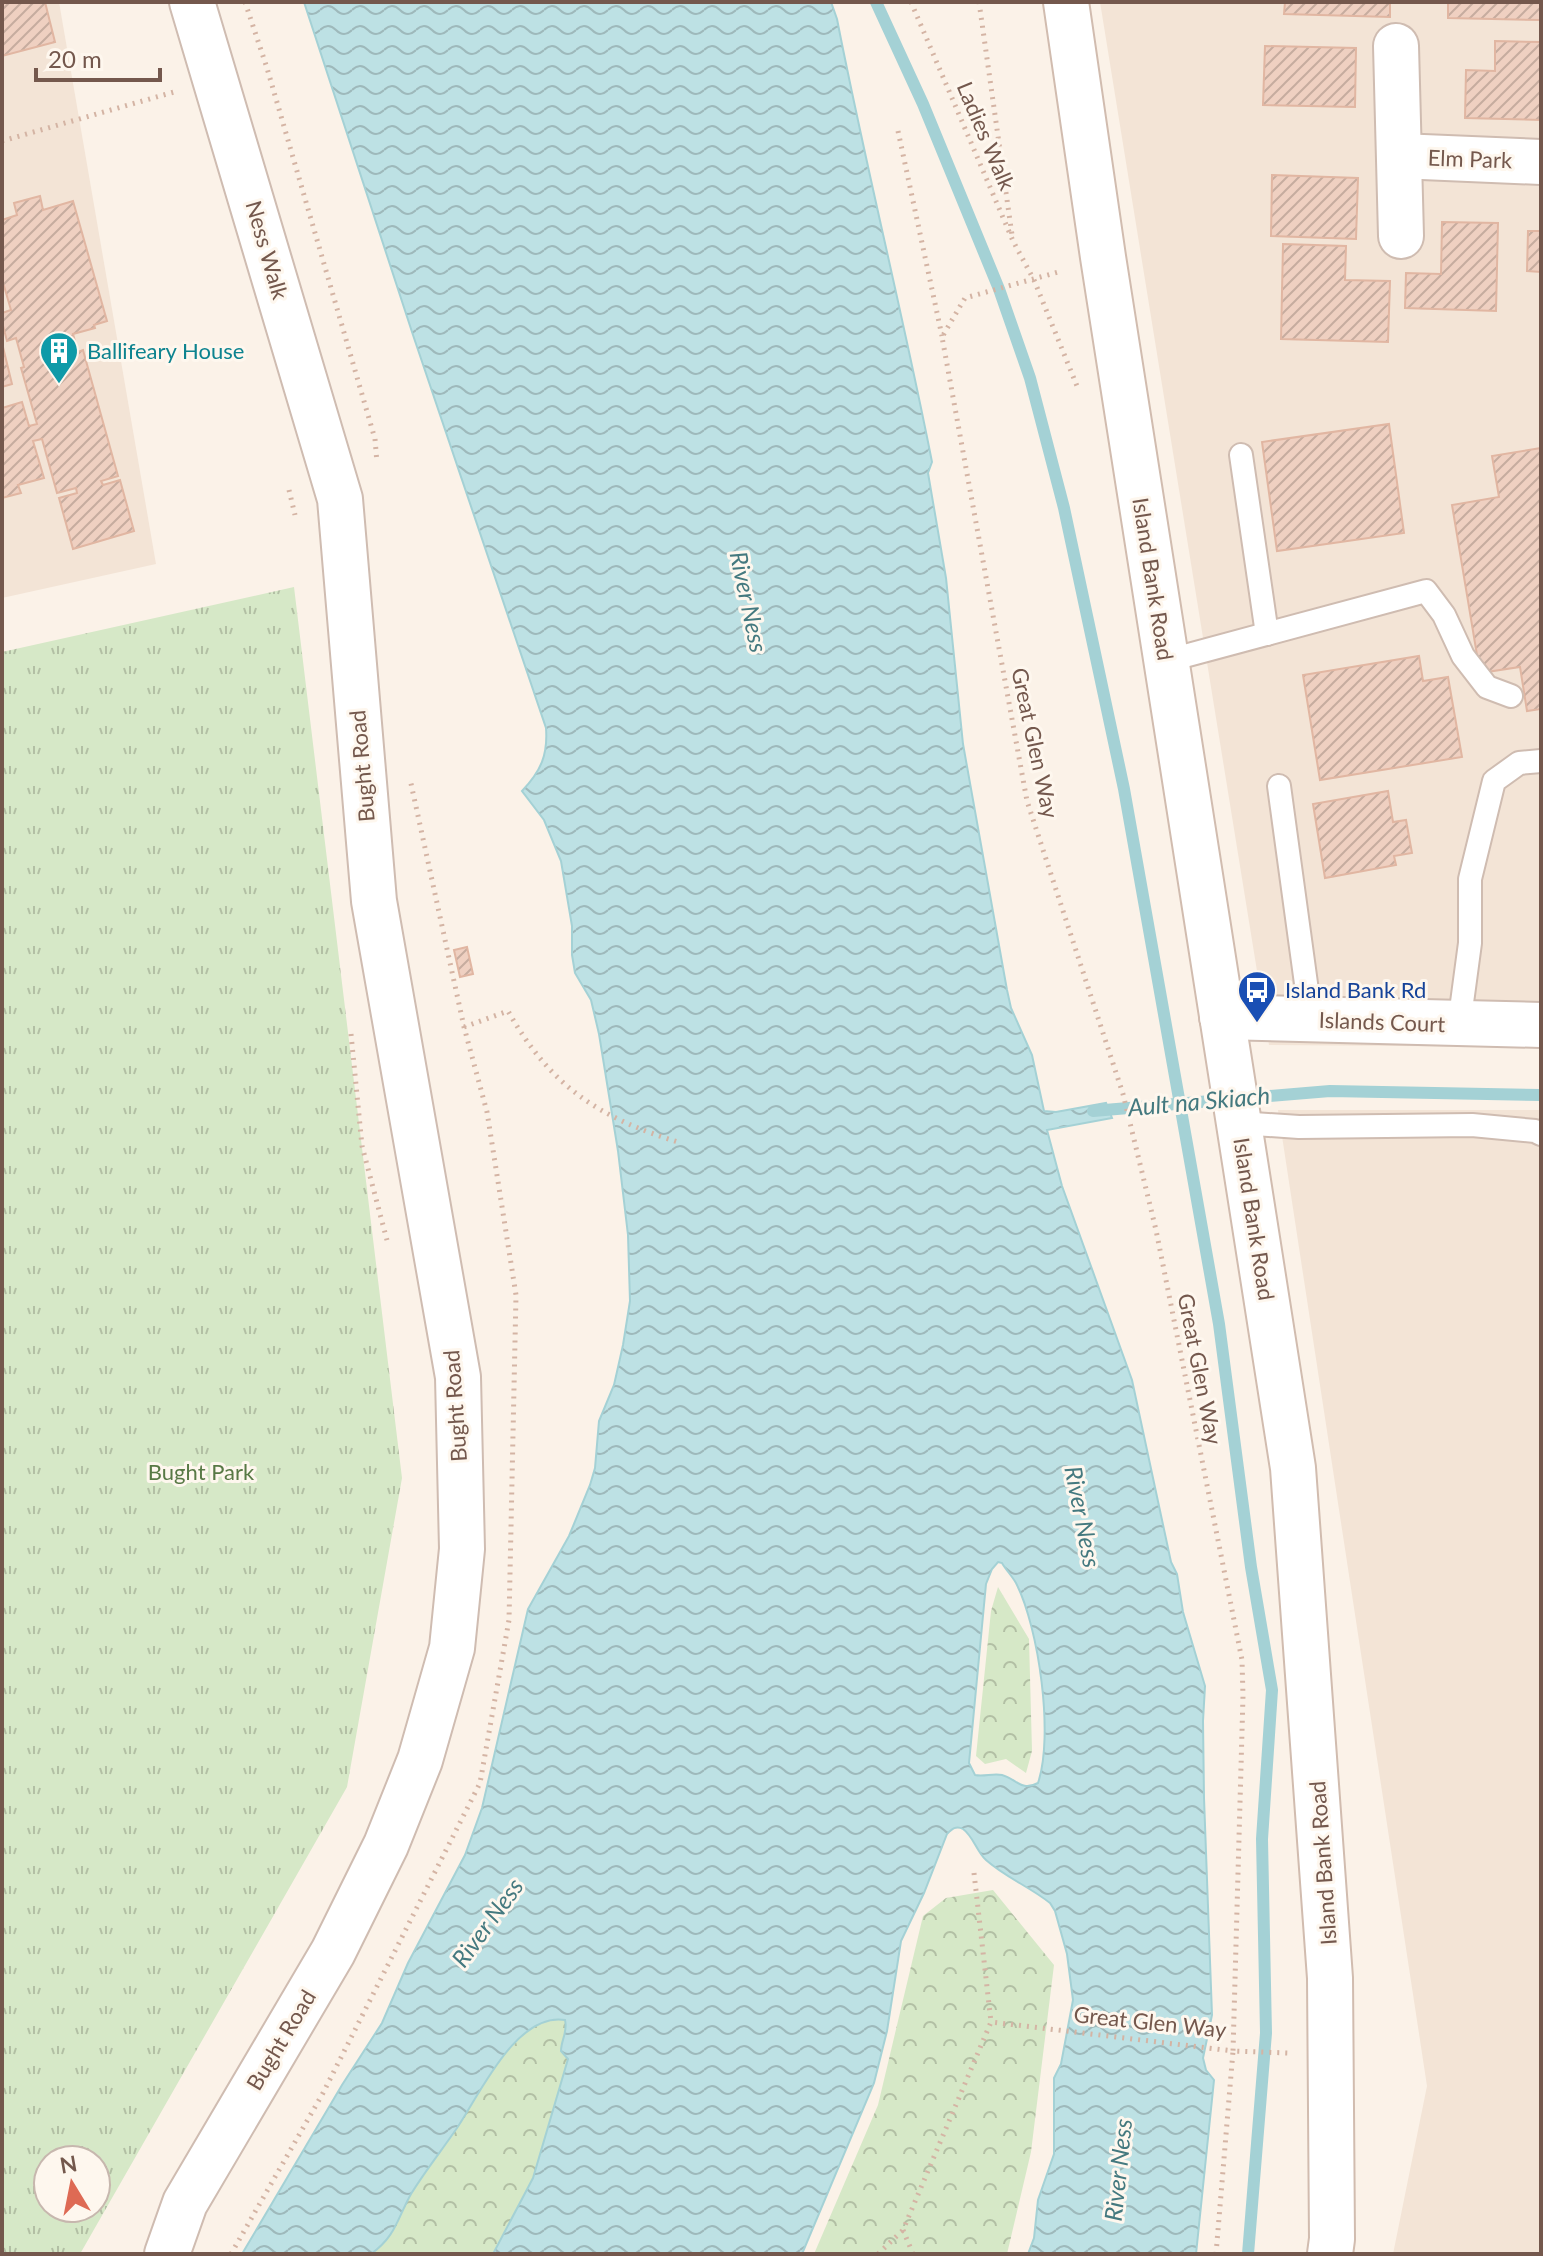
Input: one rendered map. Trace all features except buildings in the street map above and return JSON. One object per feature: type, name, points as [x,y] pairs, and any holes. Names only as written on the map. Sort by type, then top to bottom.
[{"type":"street","name":"Ness Walk","points":[[192,2],[340,499]]},
{"type":"street","name":"Island Bank Road","points":[[1066,2],[1293,1468],[1330,1978],[1330,2254]]},
{"type":"street","name":"Elm Park","points":[[1396,46],[1401,236]]},
{"type":"street","name":"Elm Park","points":[[1399,156],[1541,162]]},
{"type":"street","name":"Bught Road","points":[[167,2254],[185,2203],[333,1952],[386,1845],[420,1760],[452,1648],[462,1549],[458,1377],[374,901],[340,499]]},
{"type":"street","name":"Islands Court","points":[[1222,1017],[1541,1025]]},
{"type":"lane","points":[[1241,455],[1267,634]]},
{"type":"lane","points":[[1166,661],[1426,591],[1444,615],[1463,656],[1487,687],[1511,696]]},
{"type":"lane","points":[[1459,1025],[1470,943],[1470,879],[1494,781],[1519,763],[1541,761]]},
{"type":"lane","points":[[1279,786],[1311,1020]]},
{"type":"lane","points":[[1236,1104],[1299,1127],[1472,1125],[1541,1134]]},
{"type":"path","name":"Ladies Walk","points":[[911,2],[1013,241],[1034,280],[965,298],[942,337]]},
{"type":"path","points":[[979,2],[1013,241]]},
{"type":"path","points":[[2,141],[267,68]]},
{"type":"path","name":"Great Glen Way","points":[[898,131],[942,337],[1027,801],[1123,1094],[1156,1230],[1242,1660],[1233,2051],[991,2022]]},
{"type":"path","points":[[288,486],[295,516]]},
{"type":"path","points":[[464,1027],[508,1011],[538,1059],[569,1088],[603,1112],[641,1131],[681,1143]]},
{"type":"path","points":[[349,1020],[362,1146],[389,1249]]},
{"type":"path","points":[[878,2254],[903,2230],[991,2022],[974,1873]]},
{"type":"path","points":[[1216,2254],[1233,2051],[1285,2053]]},
{"type":"path","points":[[903,2230],[913,2254]]},
{"type":"shaded area","points":[[2,2],[59,2],[156,564],[2,598]]},
{"type":"shaded area","points":[[1100,2],[1541,2],[1541,1047],[1269,1045]]},
{"type":"shaded area","points":[[1278,1110],[1541,1110],[1541,2254],[1393,2254],[1427,2086]]},
{"type":"green space","name":"Bught Park","points":[[294,587],[402,1478],[347,1787],[112,2198],[112,2144],[32,2144],[32,2224],[97,2224],[80,2254],[2,2254],[2,652]]},
{"type":"green space","points":[[998,1587],[1029,1639],[1032,1751],[1026,1773],[1006,1759],[985,1764],[976,1756],[991,1611]]},
{"type":"green space","points":[[993,1890],[1054,1965],[1031,2152],[1007,2254],[814,2254],[878,2105],[923,1916],[946,1898]]},
{"type":"green space","points":[[522,2010],[576,2016],[585,2102],[525,2254],[369,2254]]},
{"type":"water","name":"River Ness","points":[[304,2],[831,2],[932,462],[928,473],[946,578],[963,744],[1007,990],[1011,1008],[1032,1055],[1044,1111],[1056,1112],[1106,1103],[1112,1118],[1047,1130],[1062,1186],[1132,1380],[1171,1562],[1177,1574],[1183,1612],[1205,1686],[1204,1798],[1212,2015],[1203,2058],[1206,2070],[1214,2080],[1196,2254],[1028,2254],[1034,2238],[1038,2200],[1054,2154],[1054,2078],[1061,2064],[1073,2000],[1067,1954],[1050,1903],[986,1860],[966,1832],[958,1827],[947,1834],[901,1941],[887,2031],[874,2083],[802,2254],[493,2254],[533,2178],[568,2059],[561,2051],[565,2020],[547,2021],[515,2042],[411,2194],[391,2234],[371,2254],[242,2254],[382,2023],[408,1963],[465,1855],[482,1808],[528,1609],[569,1536],[590,1485],[595,1468],[599,1421],[614,1385],[630,1301],[628,1235],[599,1034],[591,1000],[575,973],[572,926],[561,861],[544,820],[522,791],[542,762],[546,728]],"holes":[[[998,1562],[1016,1583],[1024,1603],[1042,1682],[1043,1763],[1038,1783],[1027,1786],[1002,1775],[975,1775],[969,1763],[986,1584],[992,1569]]]},
{"type":"waterway","points":[[876,2],[923,104],[999,289],[1030,378],[1064,508],[1124,789],[1219,1324],[1251,1567],[1272,1690],[1262,1839],[1266,2033],[1248,2254]]},
{"type":"waterway","name":"Ault na Skiach","points":[[1093,1111],[1330,1091],[1541,1095]]},
{"type":"place","name":"Ballifeary House","points":[[59,385]]},
{"type":"place","name":"Island Bank Rd","points":[[1257,1024]]}]
